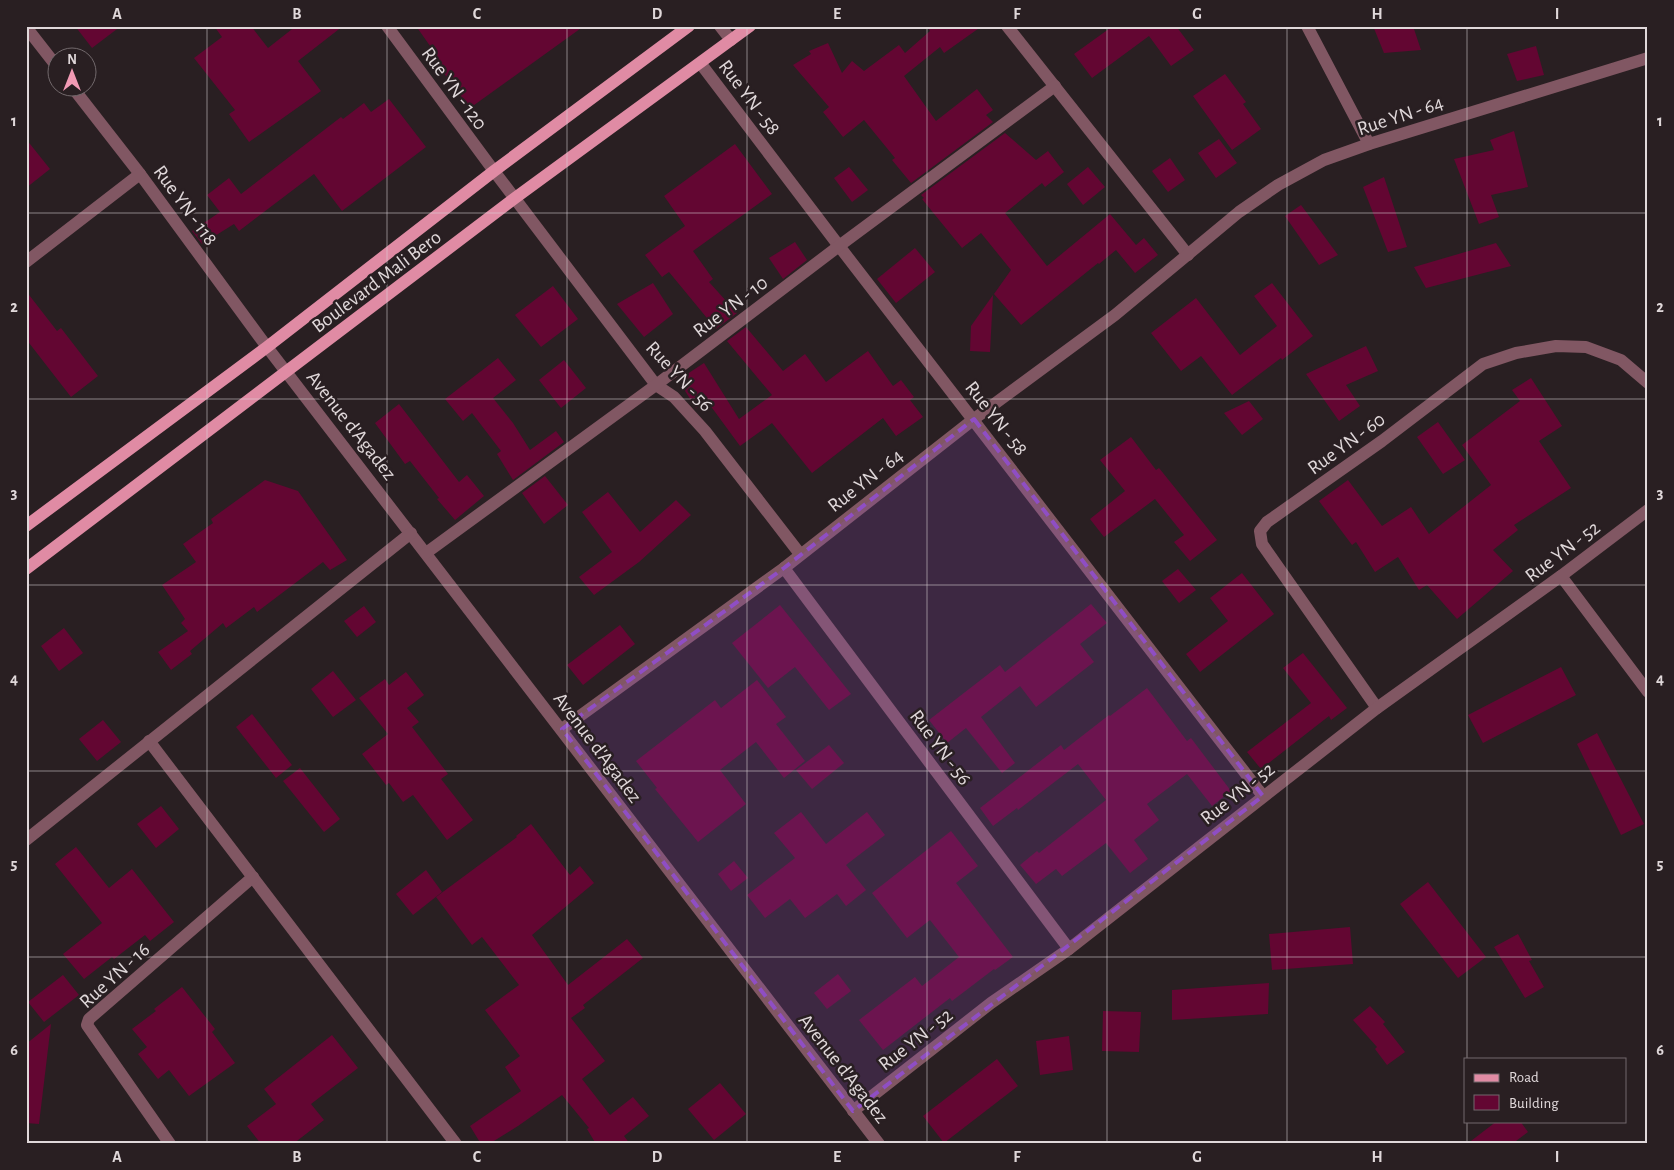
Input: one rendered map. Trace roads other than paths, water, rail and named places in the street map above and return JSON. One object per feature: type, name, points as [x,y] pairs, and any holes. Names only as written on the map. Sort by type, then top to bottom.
[{"type":"main road","name":"Boulevard Mali Bero","points":[[26,526],[267,347],[494,171],[689,26]]},
{"type":"main road","name":"Boulevard Mali Bero","points":[[26,569],[515,198],[701,64],[750,26]]},
{"type":"street","name":"Rue YN - 120","points":[[387,26],[515,198]]},
{"type":"street","points":[[720,26],[731,40]]},
{"type":"street","points":[[1007,26],[1188,254]]},
{"type":"street","points":[[1307,26],[1369,144]]},
{"type":"street","points":[[28,34],[48,57]]},
{"type":"street","name":"Rue YN - 64","points":[[562,730],[784,568],[974,419],[1115,315],[1239,212],[1278,185],[1324,160],[1369,144],[1648,58]]},
{"type":"street","name":"Rue YN - 58","points":[[701,64],[1263,796]]},
{"type":"street","name":"Rue YN - 10","points":[[426,553],[656,385],[1055,86]]},
{"type":"street","name":"Rue YN - 118","points":[[81,98],[140,174],[287,372]]},
{"type":"street","points":[[26,262],[140,174]]},
{"type":"street","name":"Rue YN - 56","points":[[515,198],[656,385],[674,398],[704,431],[800,554]]},
{"type":"street","name":"Rue YN - 60","points":[[1377,708],[1262,544],[1260,531],[1267,522],[1382,441],[1483,364],[1516,353],[1556,346],[1586,348],[1621,360],[1648,383]]},
{"type":"street","name":"Avenue d'Agadez","points":[[287,372],[879,1144]]},
{"type":"street","name":"Rue YN - 52","points":[[853,1111],[991,1003],[1069,949],[1377,708],[1561,576],[1648,510]]},
{"type":"street","points":[[26,840],[411,533]]},
{"type":"street","name":"Rue YN - 56","points":[[784,568],[1069,949]]},
{"type":"street","points":[[1561,576],[1648,692]]},
{"type":"street","points":[[149,741],[456,1144]]},
{"type":"street","name":"Rue YN - 16","points":[[170,1144],[87,1025],[87,1022],[88,1019],[253,877]]}]
